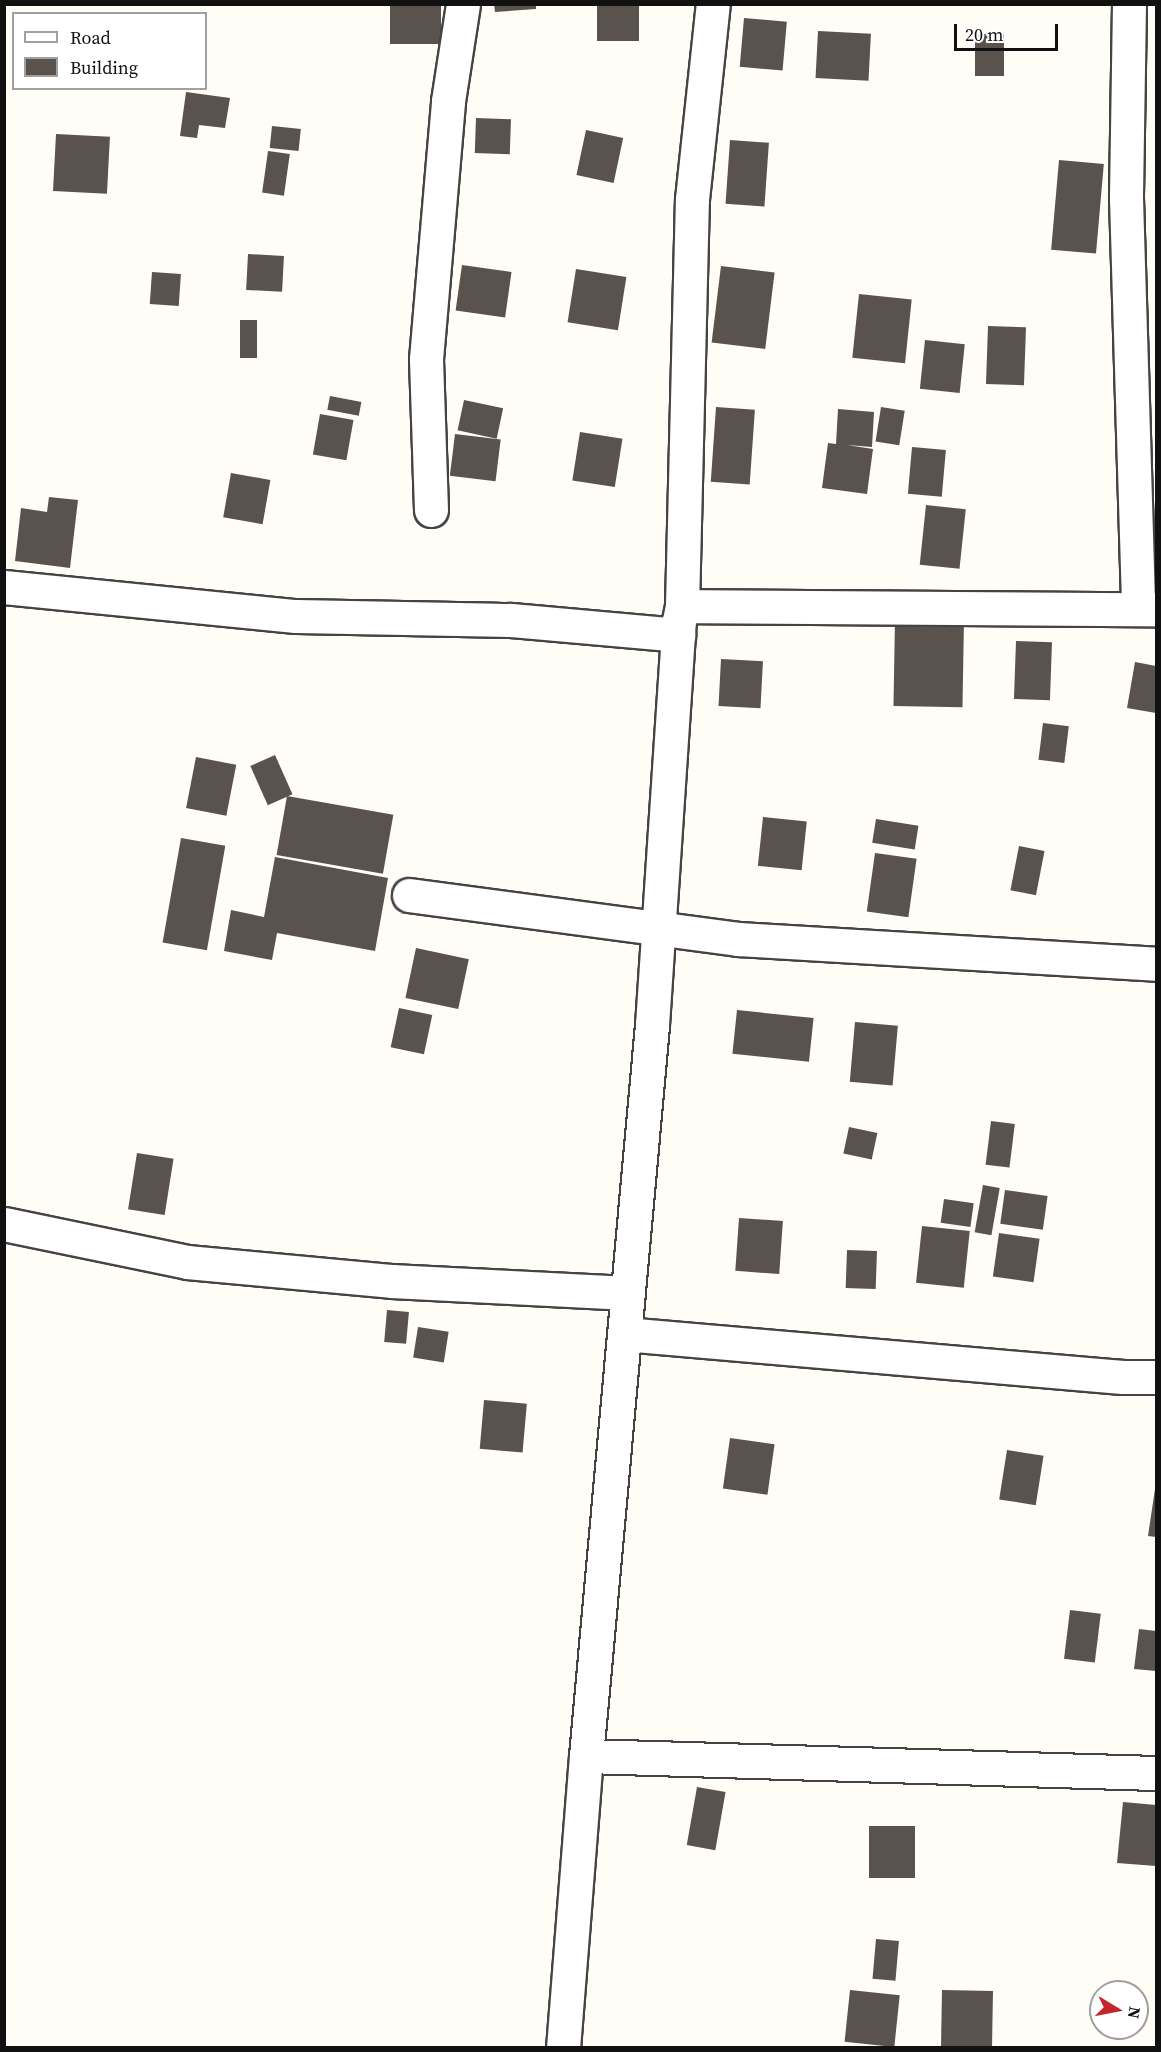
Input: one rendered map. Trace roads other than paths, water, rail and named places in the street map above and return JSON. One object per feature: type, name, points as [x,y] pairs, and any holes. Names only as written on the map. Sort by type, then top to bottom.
[{"type":"street","points":[[431,510],[426,359],[448,101],[463,4]]},
{"type":"street","points":[[563,2048],[658,929],[680,621],[692,199],[713,4]]},
{"type":"street","points":[[4,587],[296,616],[680,621],[1147,609],[1126,198],[1129,4]]},
{"type":"street","points":[[409,895],[738,939],[1156,964]]},
{"type":"street","points":[[4,1224],[187,1262],[393,1281],[627,1293]]},
{"type":"street","points":[[624,1334],[1123,1377],[1156,1377]]},
{"type":"street","points":[[586,1756],[1156,1773]]}]
